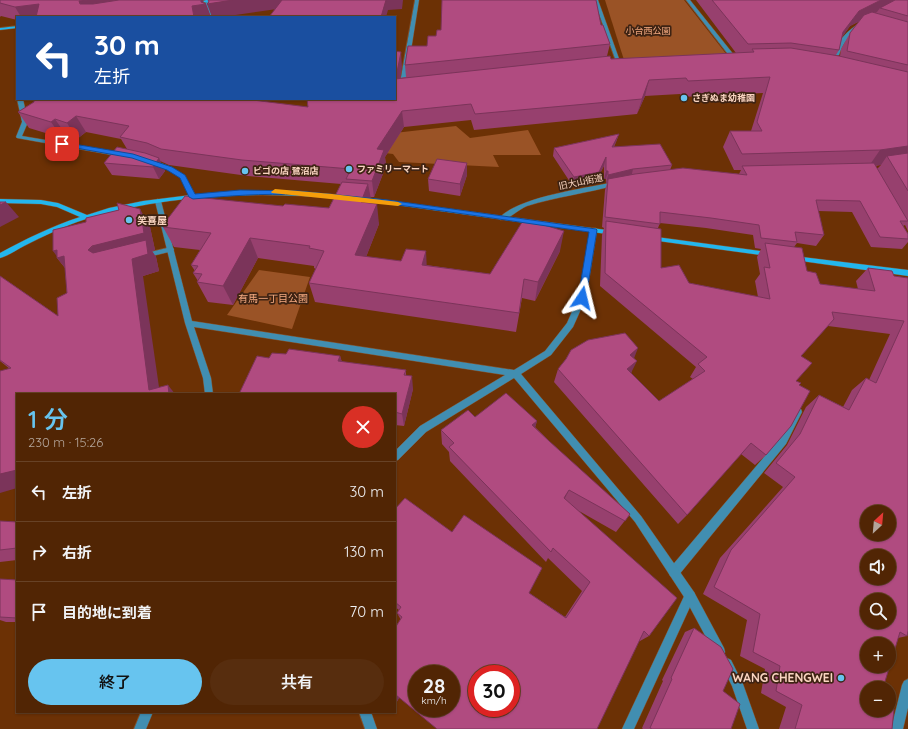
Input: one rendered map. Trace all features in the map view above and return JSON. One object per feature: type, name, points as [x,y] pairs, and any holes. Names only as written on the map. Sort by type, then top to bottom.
[{"type":"street","points":[[191,3],[216,0]]},
{"type":"street","points":[[402,91],[417,0]]},
{"type":"street","points":[[596,0],[618,68],[627,67]]},
{"type":"street","points":[[688,0],[738,63]]},
{"type":"street","points":[[207,1],[210,16]]},
{"type":"street","points":[[835,62],[838,48],[853,28],[870,20]]},
{"type":"street","points":[[863,23],[871,25]]},
{"type":"street","points":[[0,29],[16,27]]},
{"type":"street","points":[[730,63],[745,62]]},
{"type":"street","points":[[396,91],[410,90]]},
{"type":"street","points":[[20,100],[25,122],[19,137],[133,156]]},
{"type":"street","points":[[146,160],[169,168],[183,177],[193,197]]},
{"type":"street","name":"旧大山街道","points":[[502,218],[518,207],[544,199],[624,182]]},
{"type":"street","points":[[0,256],[32,239],[87,217],[114,209],[158,201],[240,192],[273,192],[348,198]]},
{"type":"street","points":[[356,199],[625,235]]},
{"type":"street","points":[[0,201],[41,202],[58,205],[87,217]]},
{"type":"street","points":[[158,201],[189,323],[207,378],[209,393]]},
{"type":"street","points":[[396,456],[423,429],[548,353],[570,325],[582,298],[594,230]]},
{"type":"street","points":[[641,237],[774,255]]},
{"type":"street","points":[[134,259],[171,249]]},
{"type":"street","points":[[790,257],[908,273]]},
{"type":"street","points":[[189,323],[515,373],[638,519],[674,572],[690,596],[737,684],[753,729]]},
{"type":"street","points":[[674,572],[783,441],[801,407]]},
{"type":"street","points":[[628,729],[690,596]]},
{"type":"street","points":[[897,729],[908,685]]},
{"type":"street","points":[[140,729],[147,713]]},
{"type":"street","points":[[365,713],[371,729]]},
{"type":"green space","name":"小台西公園","points":[[605,0],[684,0],[727,55],[624,60]]},
{"type":"green space","points":[[456,126],[470,138],[528,130],[541,155],[493,155],[499,167],[399,162],[393,154],[318,145],[315,142]]},
{"type":"green space","name":"有馬一丁目公園","points":[[259,270],[310,277],[292,329],[227,315]]},
{"type":"building","points":[[0,0],[88,0],[79,1],[80,4],[93,4],[119,0],[201,0],[201,2],[206,4],[192,6],[194,16],[36,16],[39,4],[15,7],[0,3]]},
{"type":"building","points":[[208,0],[233,0],[207,4],[209,2]]},
{"type":"building","points":[[282,0],[386,0],[381,16],[270,16]]},
{"type":"building","points":[[442,0],[596,0],[601,25],[603,25],[610,44],[405,65],[408,46],[427,46],[428,36],[436,36],[437,30],[441,30]]},
{"type":"building","points":[[712,0],[881,0],[859,11],[843,32],[839,50],[791,43],[748,44]]},
{"type":"building","points":[[895,0],[908,0],[908,16],[880,8]]},
{"type":"building","points":[[872,12],[908,22],[908,65],[847,51],[850,33],[864,15]]},
{"type":"building","points":[[791,48],[839,56],[908,72],[908,146],[880,150],[742,154],[730,131],[762,131],[757,122],[770,77],[688,81],[686,78],[649,80],[642,99],[475,114],[471,104],[402,111],[377,149],[384,150],[372,181],[346,179],[351,169],[242,160],[161,149],[147,143],[120,137],[129,126],[76,116],[67,123],[55,119],[51,122],[18,112],[34,102],[34,100],[253,100],[308,107],[307,100],[396,100],[396,79],[610,56],[611,59],[754,52],[752,49]]},
{"type":"building","points":[[396,51],[401,52],[396,72]]},
{"type":"building","points":[[619,134],[612,147],[660,144],[672,165],[633,169],[608,175],[608,171],[606,171],[606,157],[599,172],[574,177],[554,148]]},
{"type":"building","points":[[117,147],[145,153],[159,158],[153,167],[104,163]]},
{"type":"building","points":[[908,153],[908,191],[887,156]]},
{"type":"building","points":[[437,159],[467,163],[460,184],[428,179]]},
{"type":"building","points":[[874,163],[908,221],[900,221],[908,234],[908,239],[880,237],[860,201],[816,200],[824,235],[795,232],[797,242],[761,238],[759,225],[711,218],[660,212],[660,224],[605,217],[608,179],[683,168],[747,175],[742,166]]},
{"type":"building","points":[[342,182],[368,184],[361,202],[377,204],[355,255],[401,261],[406,249],[426,251],[422,265],[490,274],[524,219],[564,231],[538,282],[524,279],[519,313],[309,283],[324,251],[309,248],[310,246],[250,238],[223,286],[197,282],[202,274],[193,273],[198,266],[191,265],[211,233],[163,227],[185,196],[283,206],[285,204],[329,208]]},
{"type":"building","points":[[117,203],[140,209],[144,233],[92,246],[88,250],[93,253],[146,240],[148,254],[132,259],[149,390],[168,385],[169,393],[16,393],[16,470],[0,474],[0,371],[11,368],[0,360],[0,276],[58,316],[57,298],[67,293],[64,256],[57,258],[57,250],[53,251],[53,230],[86,222],[86,218],[119,210]]},
{"type":"building","points":[[606,221],[661,229],[661,268],[679,265],[689,283],[770,299],[764,267],[770,268],[765,243],[802,248],[807,271],[816,273],[820,284],[875,291],[868,268],[892,271],[894,276],[908,278],[908,631],[907,636],[900,632],[896,645],[896,637],[860,637],[860,673],[888,673],[885,681],[860,681],[860,717],[893,717],[892,729],[795,729],[802,705],[776,691],[780,666],[753,652],[760,614],[714,587],[731,550],[795,477],[776,463],[800,434],[819,395],[849,410],[866,378],[876,383],[904,321],[832,312],[834,319],[801,356],[812,363],[796,381],[801,383],[799,385],[810,391],[791,426],[766,455],[751,443],[687,515],[558,369],[571,350],[588,340],[625,333],[638,348],[630,355],[637,361],[627,369],[659,401],[705,371],[698,364],[707,357],[605,273]]},
{"type":"building","points":[[289,349],[340,356],[338,361],[406,370],[404,375],[412,376],[402,414],[396,412],[396,393],[239,393],[257,356],[269,358],[272,353],[286,354]]},
{"type":"building","points":[[506,393],[537,421],[532,425],[630,514],[625,521],[569,490],[564,498],[677,598],[649,636],[644,631],[597,729],[437,729],[423,717],[460,717],[460,665],[408,665],[408,705],[396,695],[396,626],[402,617],[397,613],[401,607],[396,603],[396,508],[405,498],[452,532],[464,515],[542,568],[529,593],[566,618],[590,582],[553,548],[551,552],[449,447],[454,443],[441,430],[468,410],[475,417]]},
{"type":"building","points":[[0,521],[16,522],[16,548],[0,550]]},
{"type":"building","points":[[0,579],[16,580],[16,618],[0,617]]},
{"type":"building","points":[[694,628],[721,647],[733,669],[723,691],[740,704],[731,729],[652,729],[650,728]]},
{"type":"slow traffic","points":[[275,192],[332,196],[398,204]]},
{"type":"place","name":"さぎぬま幼稚園","points":[[684,98]]},
{"type":"place","name":"ファミリーマート","points":[[349,169]]},
{"type":"place","name":"ビゴの店 鷺沼店","points":[[245,171]]},
{"type":"place","name":"笑喜屋","points":[[129,220]]},
{"type":"place","name":"WANG CHENGWEI","points":[[841,678]]},
{"type":"route","points":[[62,144],[133,156],[169,168],[183,177],[193,197],[240,192],[298,193],[388,202],[594,230],[582,298]]}]
